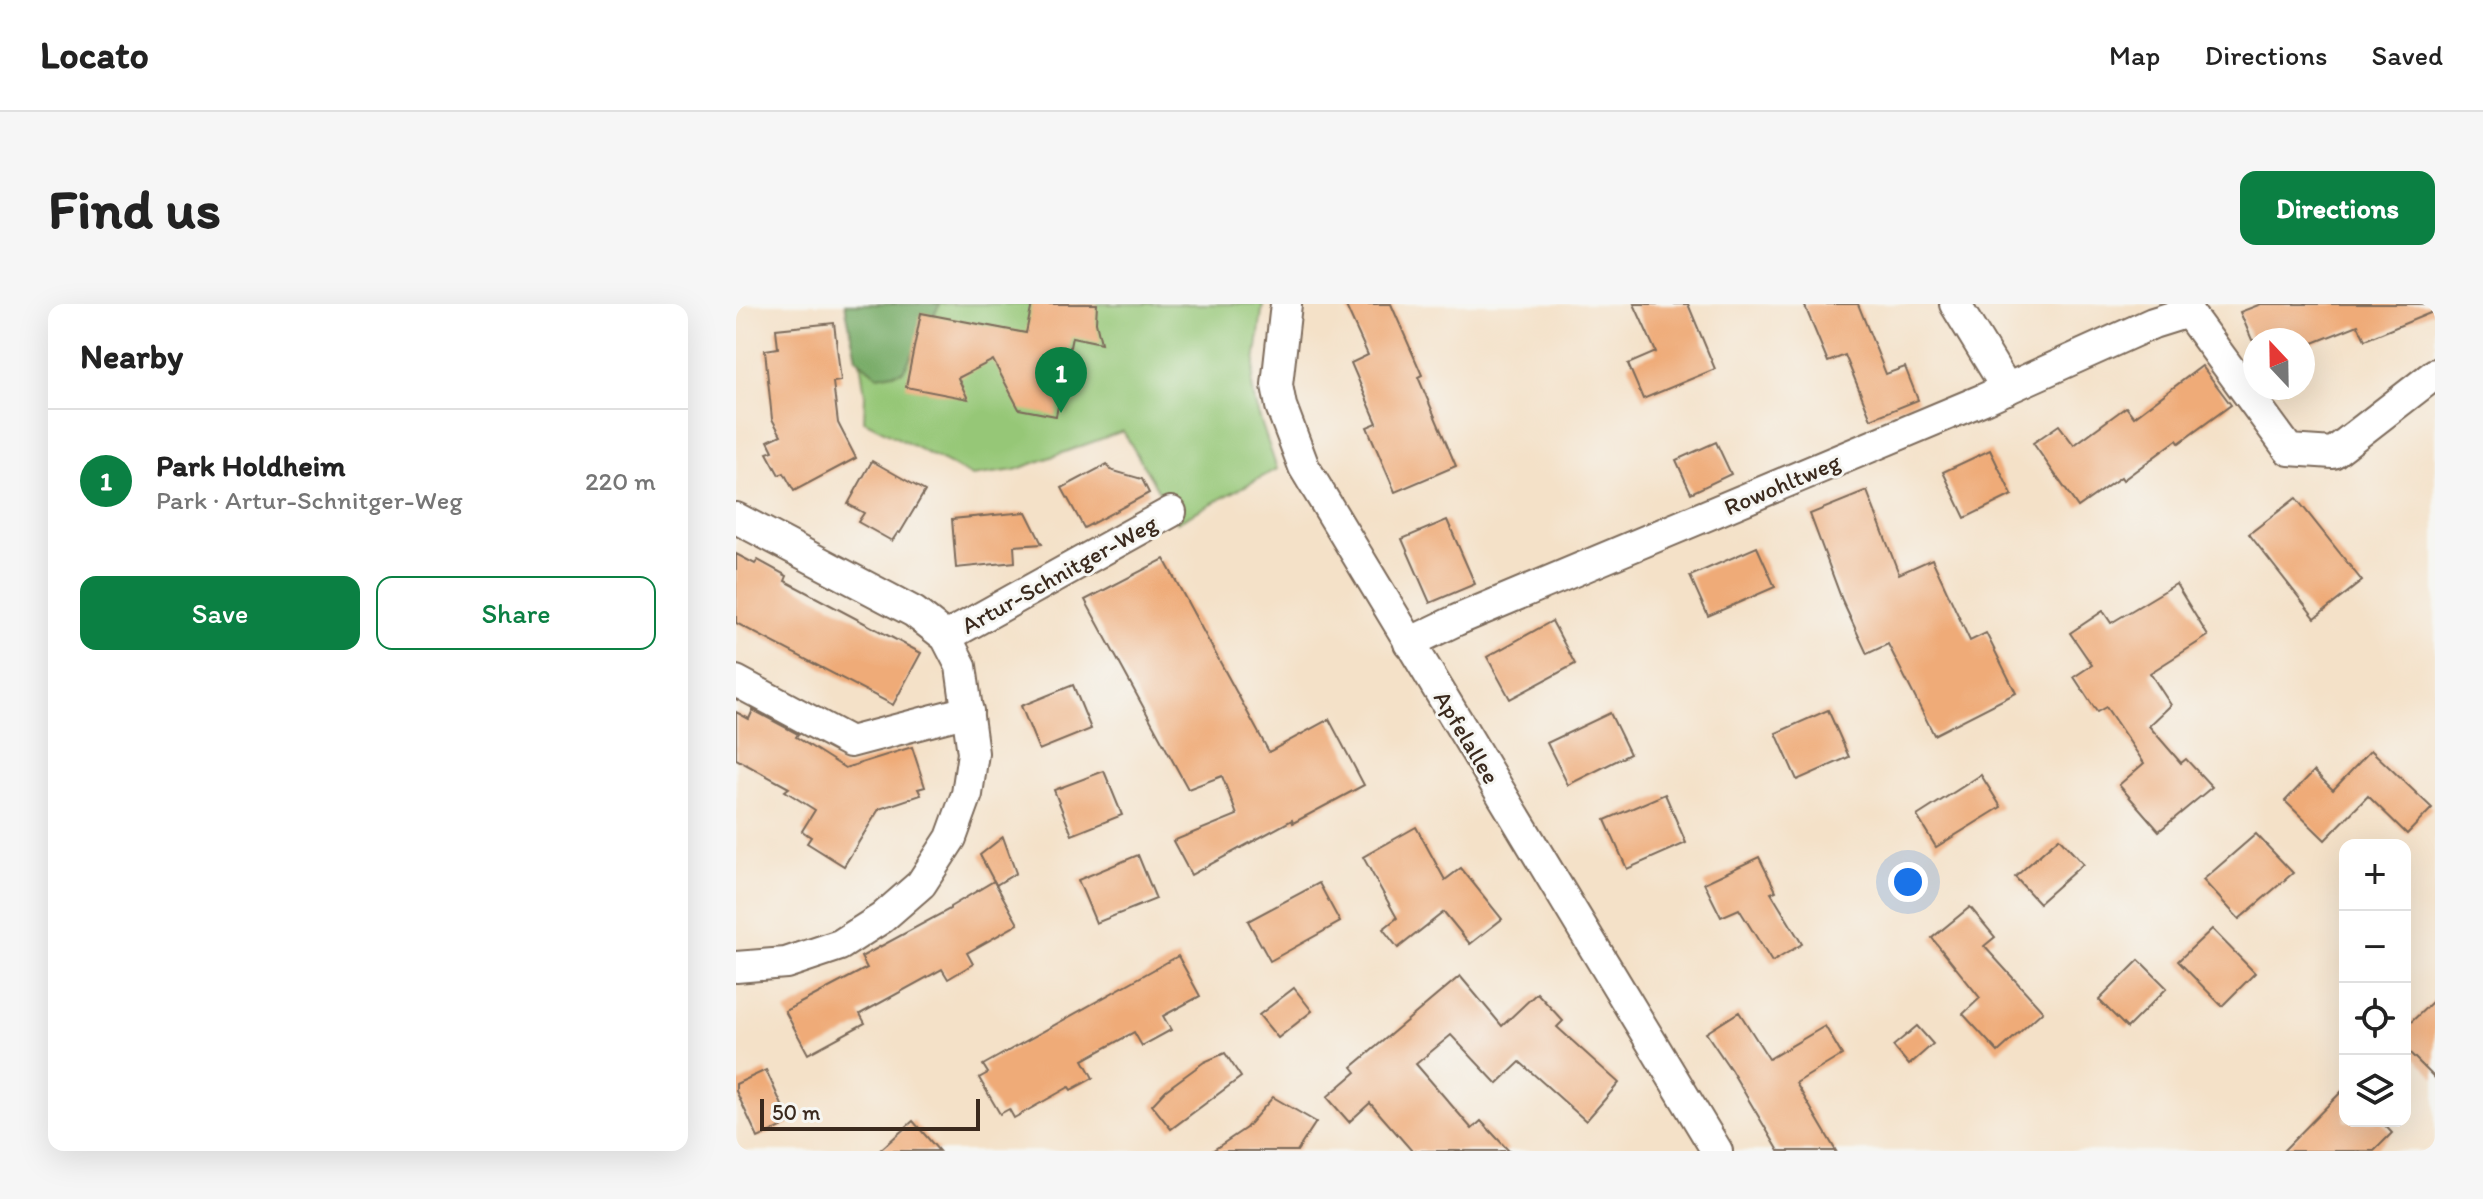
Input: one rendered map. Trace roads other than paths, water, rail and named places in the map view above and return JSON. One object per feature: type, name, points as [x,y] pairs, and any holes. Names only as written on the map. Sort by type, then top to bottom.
[{"type":"street","name":"Apfelallee","points":[[1286,304],[1277,385],[1281,406],[1304,467],[1717,1151]]},
{"type":"street","points":[[1955,304],[2007,389]]},
{"type":"street","name":"Rowohltweg","points":[[1409,643],[1457,620],[2007,389],[2187,308]]},
{"type":"street","points":[[2187,308],[2289,450],[2333,453],[2435,374]]},
{"type":"street","name":"Artur-Schnitger-Weg","points":[[946,637],[1171,512]]},
{"type":"street","name":"Artur-Schnitger-Weg","points":[[736,518],[914,612],[946,637],[961,666],[973,753],[967,794],[951,838],[921,884],[882,918],[840,945],[786,963],[736,967]]},
{"type":"street","points":[[736,681],[850,742],[968,711]]},
{"type":"place","name":"Park Holdheim","points":[[1061,413]]}]
